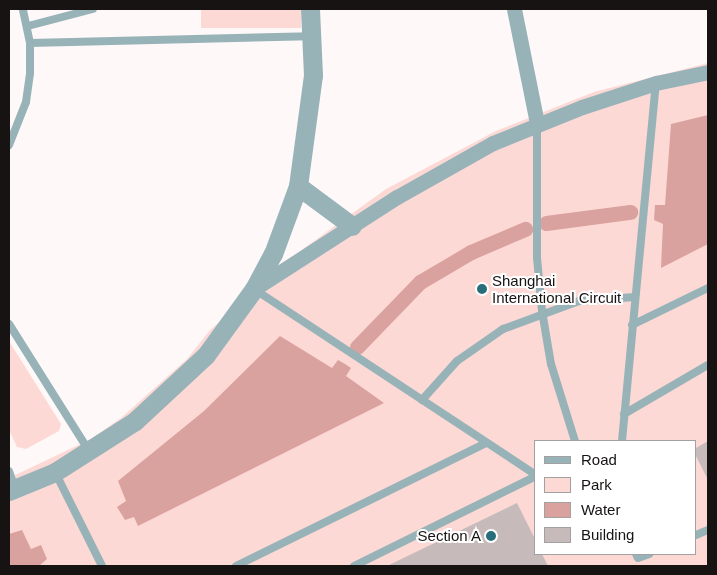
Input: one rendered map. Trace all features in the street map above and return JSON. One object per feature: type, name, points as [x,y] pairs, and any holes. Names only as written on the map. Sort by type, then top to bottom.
[{"type":"street","points":[[12,490],[55,472],[90,452],[171,391],[206,355],[254,289],[276,246],[298,186],[313,75],[310,9]]},
{"type":"street","points":[[514,9],[537,123]]},
{"type":"street","points":[[254,289],[445,168],[537,123],[656,83],[708,72]]},
{"type":"street","points":[[298,186],[352,226]]},
{"type":"lane","points":[[9,144],[26,102],[30,44],[28,26],[23,9]]},
{"type":"lane","points":[[28,26],[93,9]]},
{"type":"lane","points":[[30,44],[312,36]]},
{"type":"lane","points":[[622,440],[656,83]]},
{"type":"lane","points":[[537,123],[537,258],[542,312],[553,372],[575,440]]},
{"type":"lane","points":[[632,325],[708,288]]},
{"type":"lane","points":[[254,289],[534,475]]},
{"type":"lane","points":[[422,400],[472,349],[503,329],[542,312],[579,301],[635,297]]},
{"type":"lane","points":[[9,324],[90,452]]},
{"type":"lane","points":[[624,414],[708,365]]},
{"type":"lane","points":[[236,566],[486,442]]},
{"type":"lane","points":[[9,471],[12,490]]},
{"type":"lane","points":[[55,472],[102,566]]},
{"type":"lane","points":[[354,566],[534,477]]},
{"type":"green space","points":[[201,9],[301,9],[301,28],[201,28]]},
{"type":"green space","name":"Shanghai International Circuit","points":[[708,63],[708,566],[9,566],[9,478],[91,439],[121,418],[187,359],[210,330],[303,249],[386,189],[496,131],[594,92]]},
{"type":"green space","points":[[9,341],[61,424],[59,431],[26,449],[17,447],[9,430]]},
{"type":"water","points":[[708,115],[708,244],[661,268],[663,224],[654,220],[655,205],[665,205],[671,124]]},
{"type":"water","points":[[280,336],[332,368],[338,360],[345,364],[351,368],[346,376],[384,403],[138,526],[134,517],[125,520],[117,507],[126,501],[118,481],[204,411]]},
{"type":"water","points":[[22,530],[31,549],[41,545],[47,559],[39,566],[9,566],[9,534]]},
{"type":"building","points":[[708,441],[708,480],[697,458],[697,447]]},
{"type":"building","name":"Section A","points":[[517,503],[534,537],[534,555],[542,555],[548,566],[387,566]]},
{"type":"waterway","points":[[546,223],[630,212]]},
{"type":"waterway","points":[[357,347],[420,282],[471,252],[525,229]]},
{"type":"place","name":"Shanghai International Circuit","points":[[482,289]]},
{"type":"place","name":"Section A","points":[[491,536]]}]
